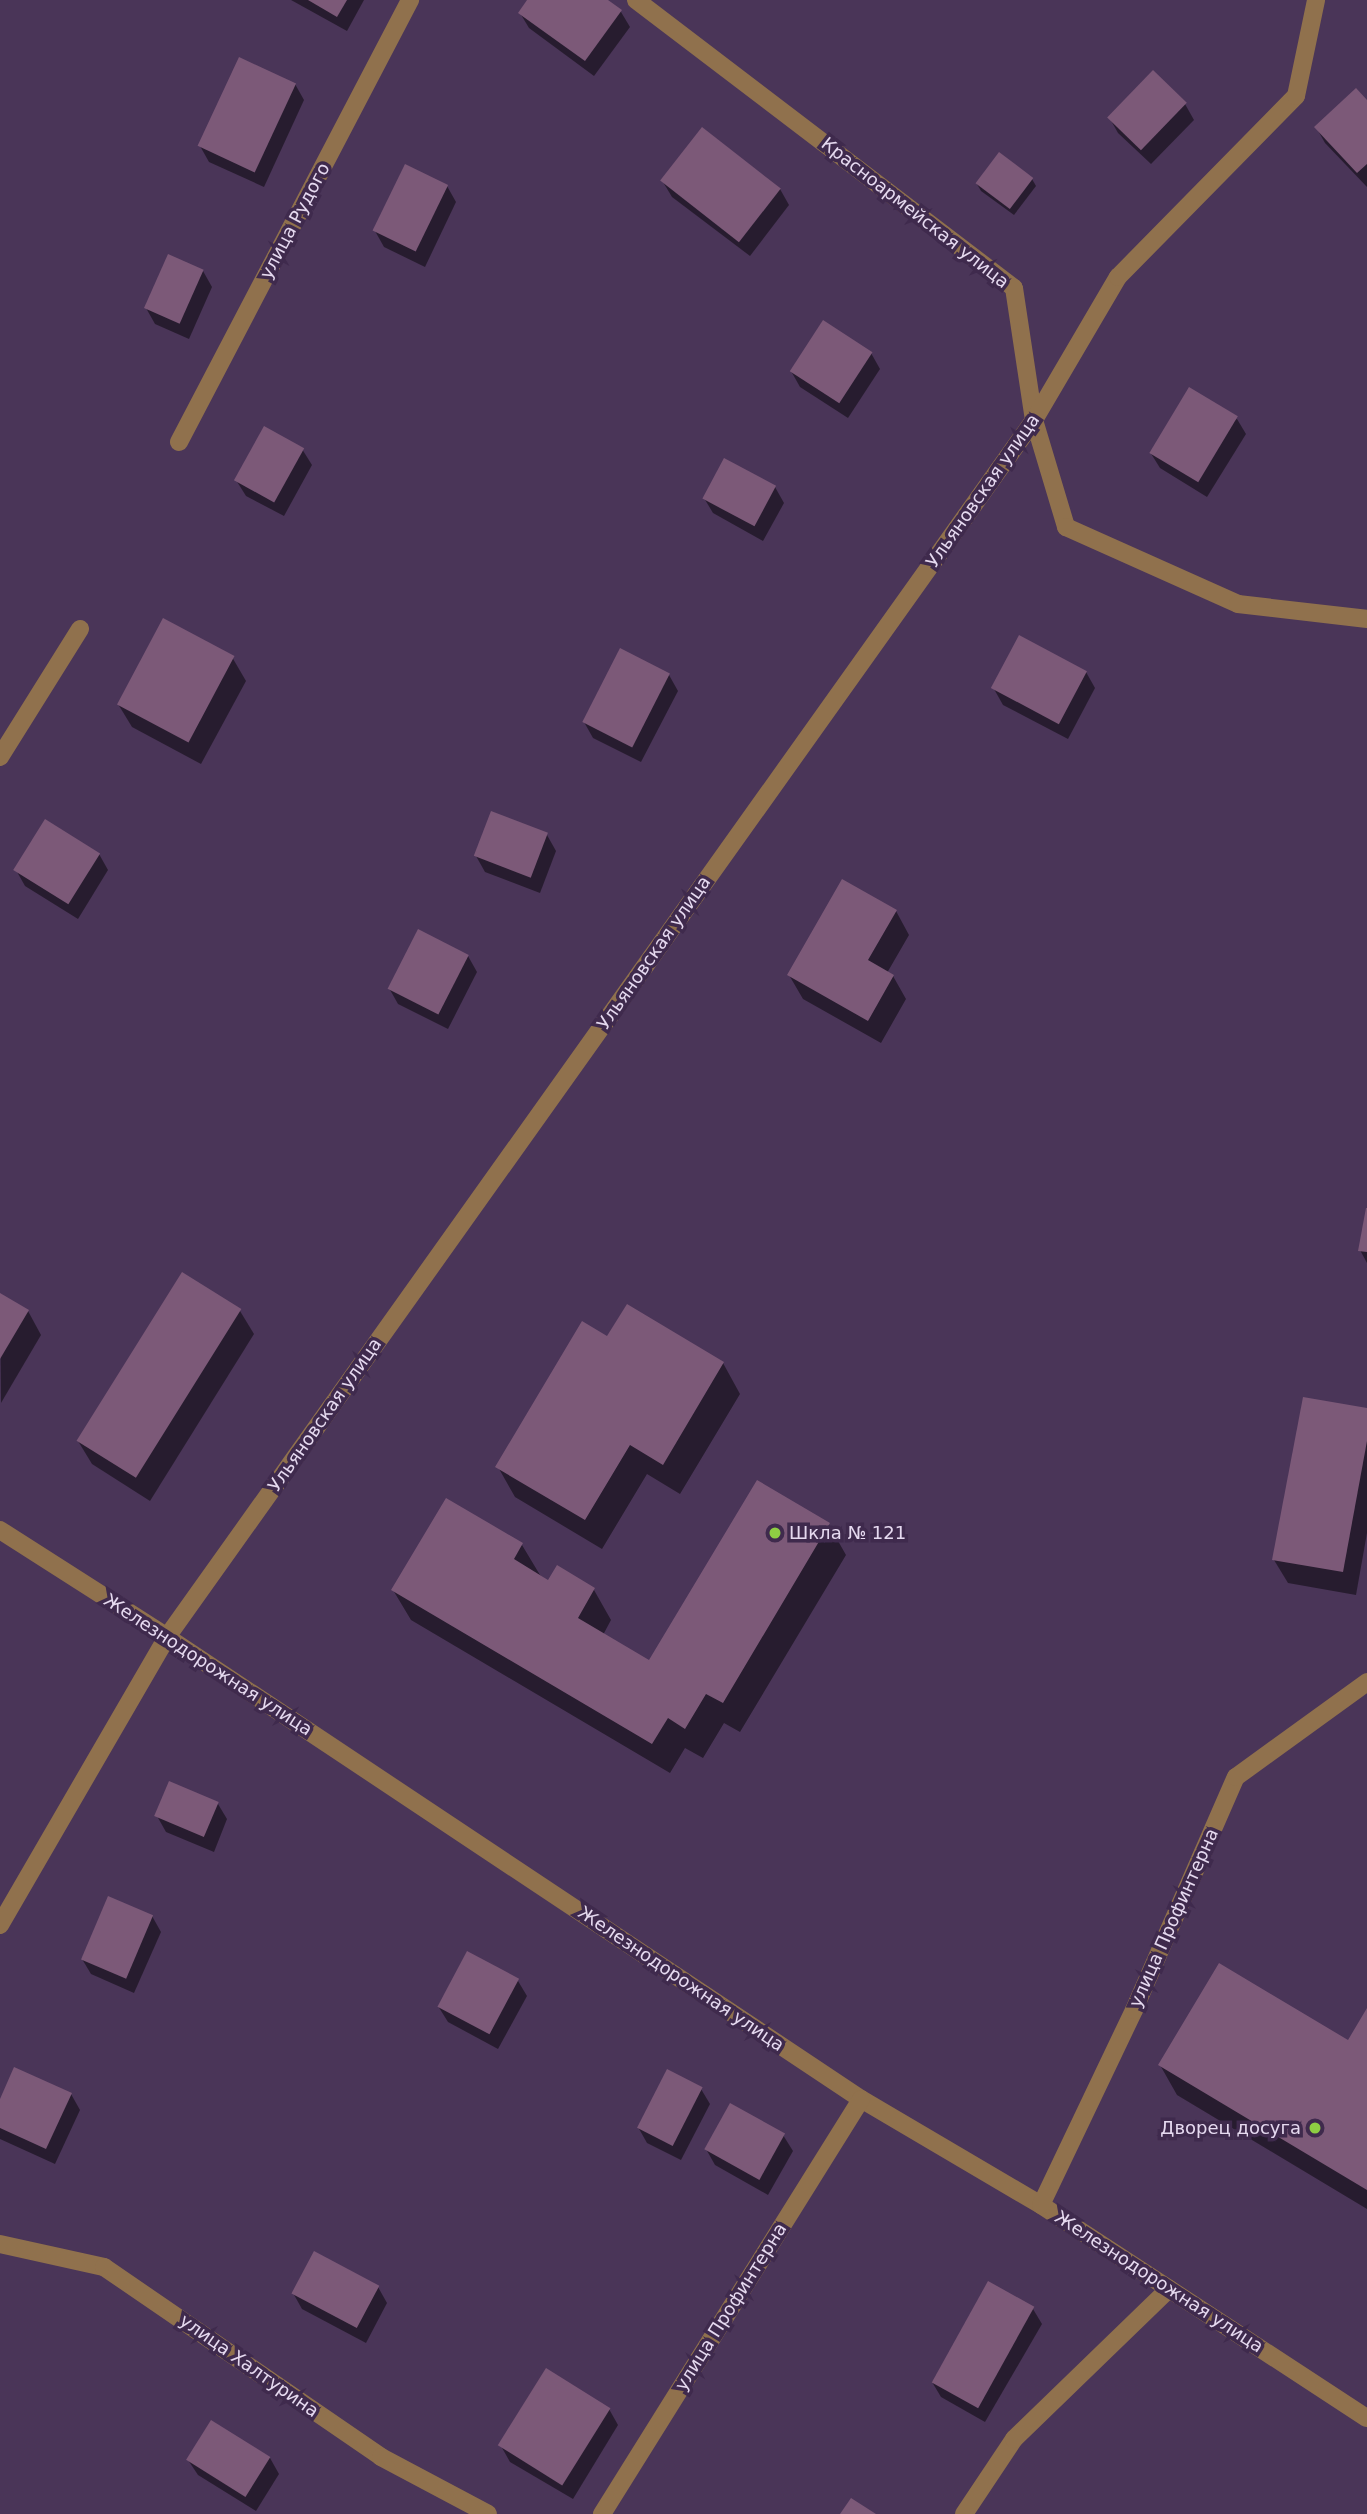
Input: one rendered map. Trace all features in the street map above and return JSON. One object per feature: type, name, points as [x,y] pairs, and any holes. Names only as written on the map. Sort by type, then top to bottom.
[{"type":"street","name":"улица Рудого","points":[[179,442],[410,0]]},
{"type":"street","name":"Красноармейская улица","points":[[636,0],[1014,288],[1034,420],[1066,527],[1238,604],[1367,619]]},
{"type":"street","name":"Ульяновская улица","points":[[0,1925],[167,1637],[1034,420],[1118,277],[1296,96],[1316,0]]},
{"type":"street","points":[[0,757],[80,629]]},
{"type":"street","name":"Железнодорожная улица","points":[[0,1530],[167,1637],[861,2099],[1041,2205],[1367,2418]]},
{"type":"street","name":"улица Профинтерна","points":[[1041,2205],[1134,2010],[1236,1777],[1367,1682]]},
{"type":"street","name":"улица Профинтерна","points":[[602,2514],[861,2099]]},
{"type":"street","name":"улица Халтурина","points":[[0,2244],[104,2267],[381,2457],[488,2514]]},
{"type":"street","points":[[964,2514],[1014,2439],[1169,2289]]},
{"type":"building","points":[[308,0],[347,0],[337,17]]},
{"type":"building","points":[[527,0],[608,0],[622,10],[585,61],[518,13]]},
{"type":"building","points":[[239,57],[296,84],[255,172],[198,146]]},
{"type":"building","points":[[1153,70],[1187,103],[1141,150],[1107,117]]},
{"type":"building","points":[[1356,88],[1367,100],[1367,164],[1357,173],[1314,127]]},
{"type":"building","points":[[702,127],[781,189],[739,242],[660,181]]},
{"type":"building","points":[[999,152],[1033,178],[1010,209],[976,183]]},
{"type":"building","points":[[405,164],[448,185],[416,252],[373,231]]},
{"type":"building","points":[[168,254],[204,270],[180,324],[144,308]]},
{"type":"building","points":[[823,320],[872,352],[839,403],[790,371]]},
{"type":"building","points":[[1189,387],[1238,416],[1198,482],[1149,453]]},
{"type":"building","points":[[264,426],[304,448],[274,503],[234,480]]},
{"type":"building","points":[[724,458],[776,486],[754,526],[702,499]]},
{"type":"building","points":[[163,618],[235,656],[189,743],[117,705]]},
{"type":"building","points":[[1019,635],[1087,671],[1059,724],[991,688]]},
{"type":"building","points":[[620,648],[670,673],[632,747],[582,722]]},
{"type":"building","points":[[491,811],[548,833],[531,878],[474,856]]},
{"type":"building","points":[[45,819],[100,853],[68,904],[13,870]]},
{"type":"building","points":[[842,879],[897,910],[868,960],[894,975],[868,1021],[787,975]]},
{"type":"building","points":[[418,929],[469,955],[438,1015],[388,989]]},
{"type":"building","points":[[1367,1208],[1367,1252],[1358,1251]]},
{"type":"building","points":[[182,1272],[241,1309],[136,1478],[77,1441]]},
{"type":"building","points":[[0,1293],[29,1310],[0,1359]]},
{"type":"building","points":[[627,1304],[724,1362],[663,1465],[630,1445],[585,1520],[495,1467],[582,1321],[607,1336]]},
{"type":"building","points":[[1303,1397],[1367,1408],[1367,1441],[1343,1572],[1272,1560]]},
{"type":"building","name":"Шкла № 121","points":[[757,1480],[830,1523],[723,1703],[706,1694],[685,1729],[668,1718],[652,1744],[391,1590],[446,1498],[523,1543],[514,1559],[548,1580],[557,1565],[595,1588],[578,1618],[649,1660]]},
{"type":"building","points":[[169,1781],[219,1802],[204,1837],[154,1816]]},
{"type":"building","points":[[108,1896],[153,1915],[126,1979],[81,1960]]},
{"type":"building","points":[[467,1951],[519,1979],[490,2034],[437,2007]]},
{"type":"building","name":"Дворец досуга","points":[[1219,1963],[1348,2040],[1367,2008],[1367,2190],[1158,2065]]},
{"type":"building","points":[[14,2067],[72,2093],[46,2149],[0,2128],[0,2099]]},
{"type":"building","points":[[667,2069],[703,2087],[673,2146],[637,2128]]},
{"type":"building","points":[[730,2103],[785,2134],[759,2180],[704,2149]]},
{"type":"building","points":[[314,2251],[379,2286],[357,2328],[291,2293]]},
{"type":"building","points":[[988,2281],[1034,2307],[978,2408],[932,2382]]},
{"type":"building","points":[[546,2368],[610,2408],[562,2485],[498,2445]]},
{"type":"building","points":[[211,2420],[270,2457],[245,2497],[186,2460]]},
{"type":"building","points":[[851,2498],[876,2514],[840,2514]]},
{"type":"place","name":"Шкла № 121","points":[[775,1533]]},
{"type":"place","name":"Дворец досуга","points":[[1315,2128]]}]
